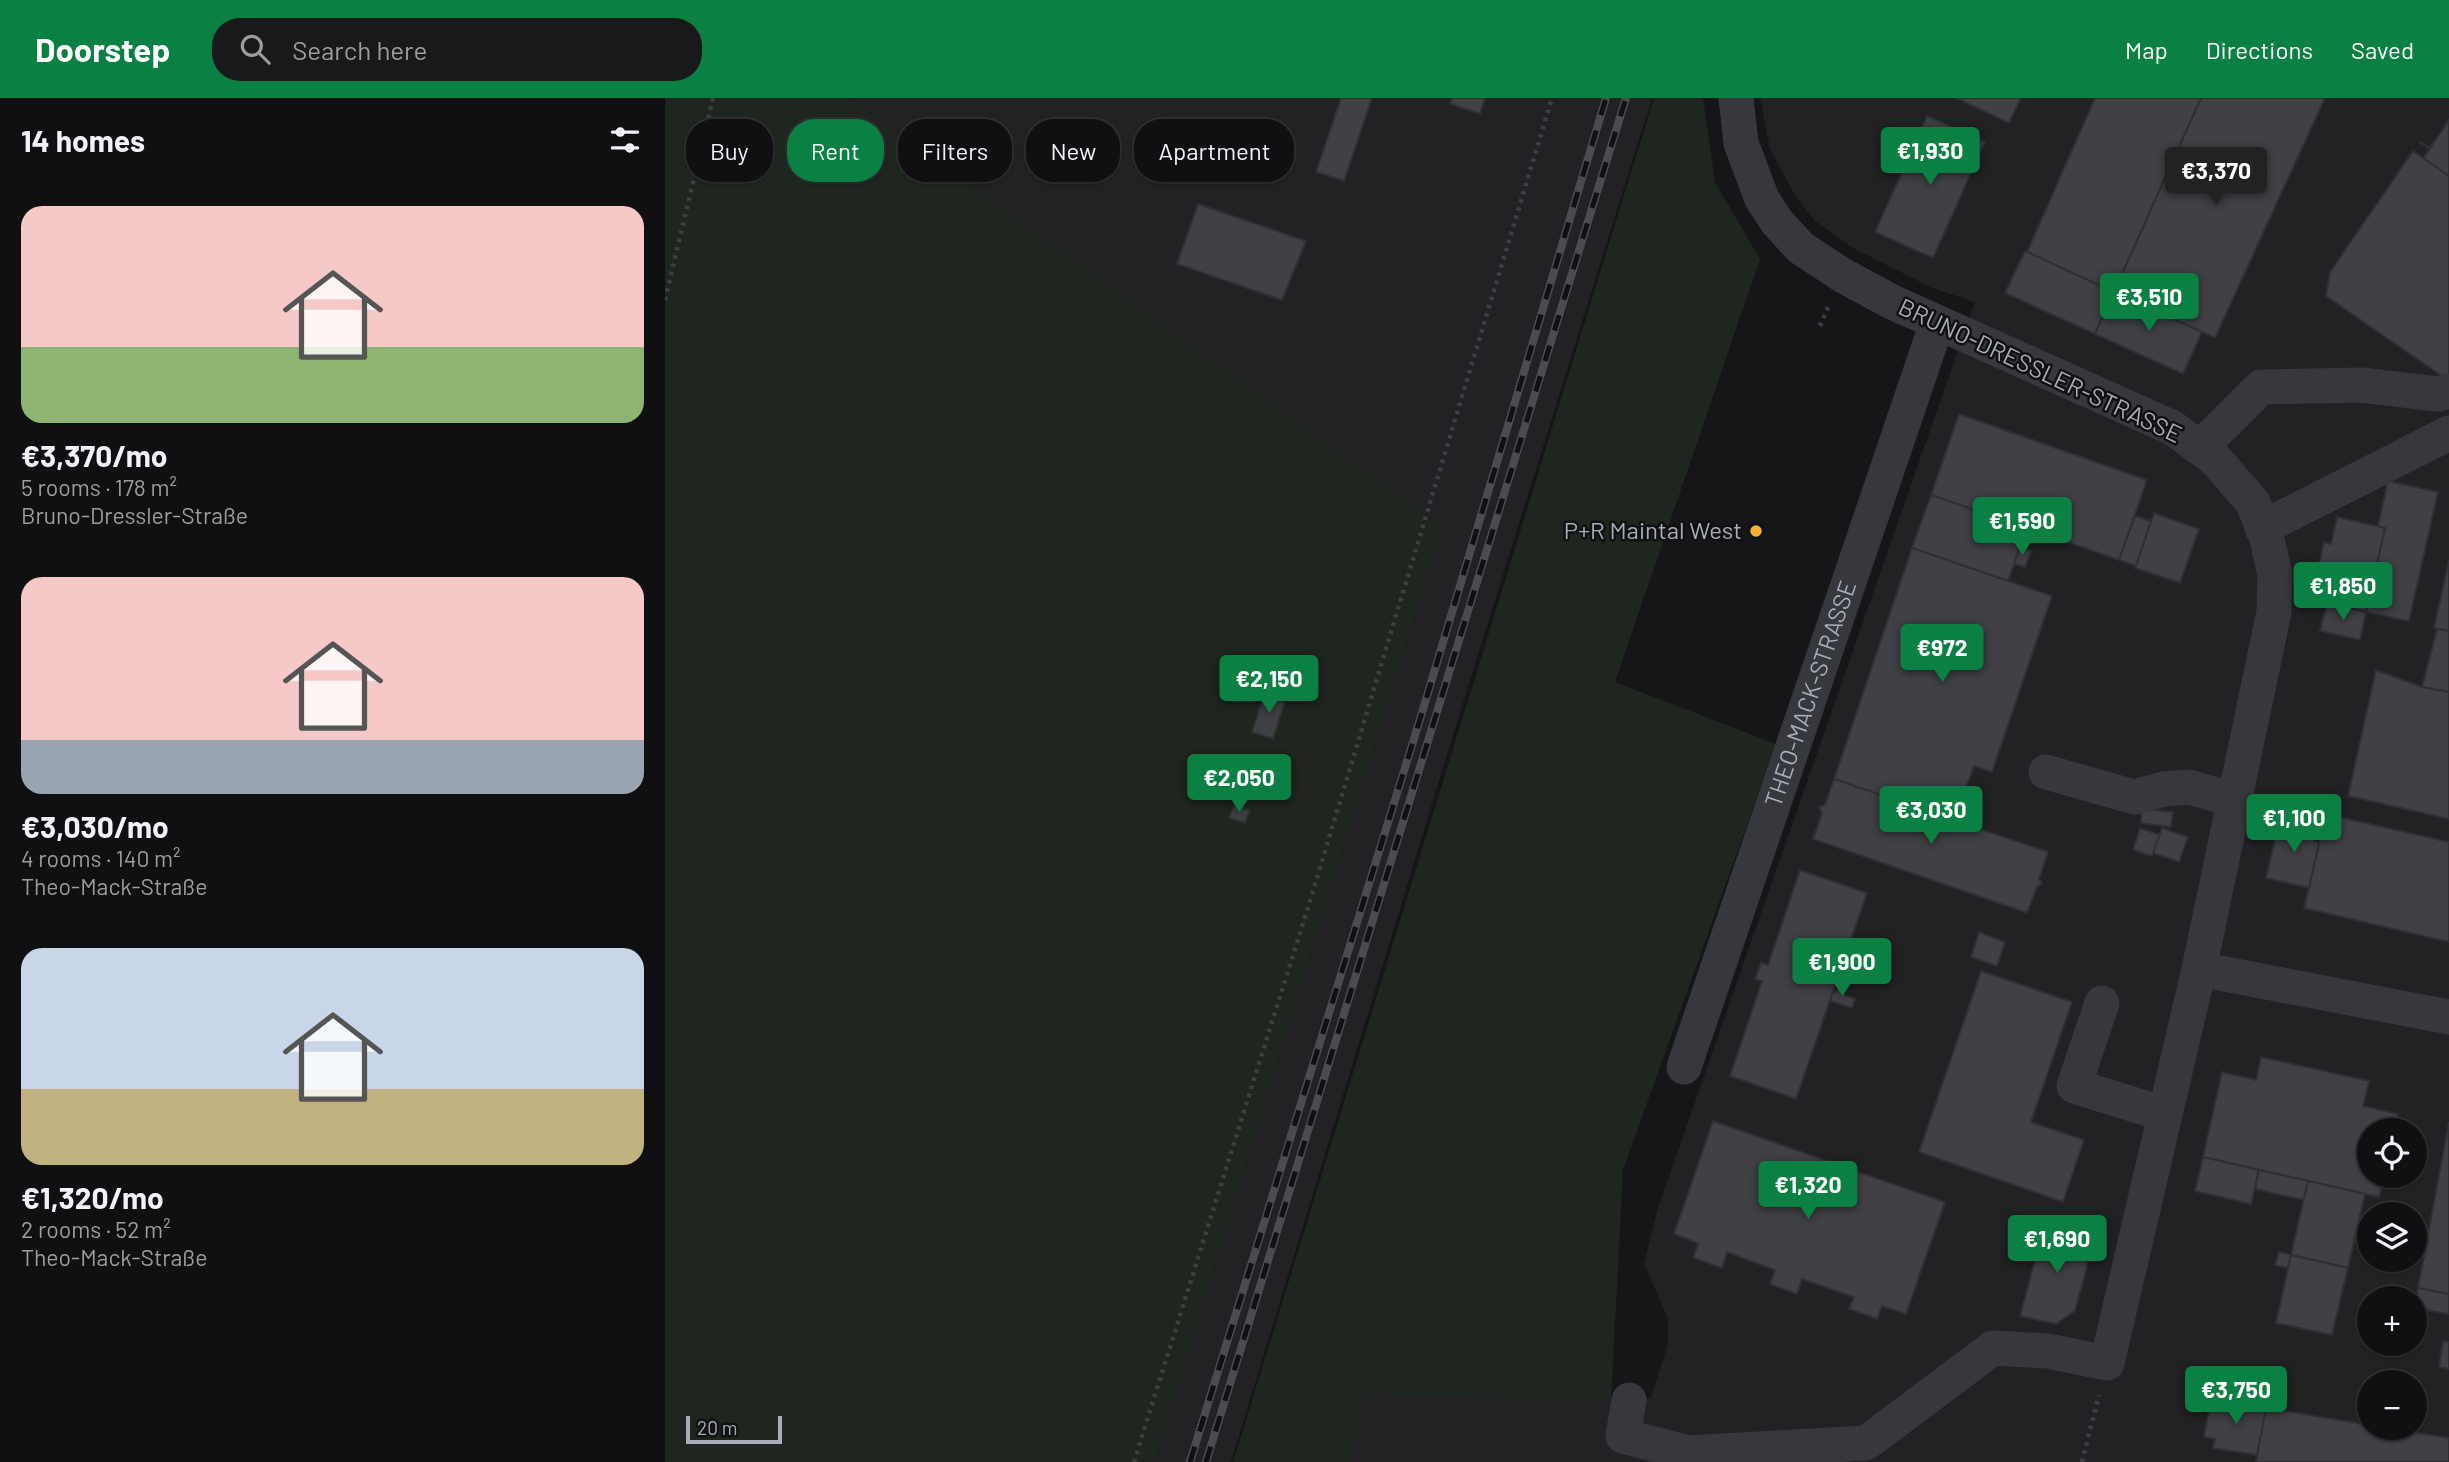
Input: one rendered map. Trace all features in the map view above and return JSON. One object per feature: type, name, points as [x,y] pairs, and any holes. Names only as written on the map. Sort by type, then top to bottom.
[{"type":"street","name":"BRUNO-DRESSLER-STRASSE","points":[[1736,98],[1741,143],[1762,199],[1777,222],[1801,248],[1824,265],[1937,323],[2173,428],[2216,460],[2253,503],[2262,528],[2275,575],[2274,612],[2199,969],[2107,1363]]},
{"type":"street","name":"THEO-MACK-STRASSE","points":[[1684,1067],[1937,323]]},
{"type":"street","points":[[2200,448],[2261,387],[2361,385],[2438,394],[2449,391]]},
{"type":"street","points":[[2262,528],[2449,433]]},
{"type":"street","points":[[2046,772],[2134,797],[2164,789],[2189,787],[2235,800]]},
{"type":"street","points":[[2199,969],[2449,1017]]},
{"type":"street","points":[[2102,1003],[2074,1086],[2164,1114]]},
{"type":"street","points":[[1629,1400],[1623,1436],[1688,1453],[1866,1443],[1993,1348],[2048,1351],[2107,1363]]},
{"type":"path","points":[[665,300],[713,98]]},
{"type":"path","points":[[1134,1462],[1310,901],[1552,98]]},
{"type":"path","points":[[2082,1462],[2107,1363]]},
{"type":"shaded area","points":[[665,98],[849,98],[878,119],[787,119],[787,182],[884,182],[884,123],[898,133],[898,182],[965,182],[1442,527],[1155,1462],[665,1462]]},
{"type":"shaded area","points":[[849,98],[1652,98],[1456,725],[1231,1462],[1155,1462],[1442,527],[965,182],[1012,182],[1012,119],[898,119],[898,133],[884,123],[884,119],[878,119]]},
{"type":"shaded area","points":[[1654,98],[1703,98],[1715,182],[1760,259],[1615,682],[1776,744],[1623,1170],[1611,1401],[1366,1394],[1349,1462],[1233,1462]]},
{"type":"shaded area","points":[[1760,98],[2449,98],[2449,1462],[1349,1462],[1366,1394],[1645,1400],[1651,1397],[1668,1344],[1668,1318],[1644,1264],[1658,1208],[1975,302],[1932,288],[1853,248],[1815,221],[1796,197],[1770,149]]},
{"type":"building","points":[[1341,98],[1372,98],[1344,181],[1316,172]]},
{"type":"building","points":[[1452,98],[1485,98],[1480,114],[1450,104]]},
{"type":"building","points":[[1956,98],[2021,98],[2009,123]]},
{"type":"building","points":[[2095,98],[2201,98],[2114,292],[2027,252]]},
{"type":"building","points":[[2201,98],[2325,98],[2215,338],[2114,292]]},
{"type":"building","points":[[1927,116],[1985,142],[1933,258],[1875,232]]},
{"type":"building","points":[[2449,120],[2449,176],[2423,158],[2430,149],[2419,142],[2430,148]]},
{"type":"building","points":[[2413,151],[2449,176],[2449,381],[2326,296],[2330,272]]},
{"type":"building","points":[[1198,204],[1306,241],[1282,300],[1177,264]]},
{"type":"building","points":[[2025,251],[2114,292],[2095,334],[2005,293]]},
{"type":"building","points":[[2114,292],[2202,332],[2183,374],[2095,334]]},
{"type":"building","points":[[1959,414],[2147,480],[2119,560],[1931,495]]},
{"type":"building","points":[[2388,481],[2438,492],[2409,621],[2366,612],[2385,528],[2378,526]]},
{"type":"building","points":[[1931,495],[2027,528],[2008,581],[1912,548]]},
{"type":"building","points":[[2154,513],[2199,529],[2180,583],[2135,568]]},
{"type":"building","points":[[2135,516],[2151,521],[2136,566],[2119,560]]},
{"type":"building","points":[[2337,517],[2385,528],[2366,612],[2320,601],[2326,575],[2317,573],[2324,542],[2331,544]]},
{"type":"building","points":[[2020,547],[2031,551],[2025,567],[2014,564]]},
{"type":"building","points":[[1912,548],[2052,596],[1992,772],[1974,766],[1955,820],[1834,779]]},
{"type":"building","points":[[2449,560],[2449,631],[2434,628]]},
{"type":"building","points":[[2327,603],[2366,612],[2360,640],[2320,631]]},
{"type":"building","points":[[2437,629],[2449,631],[2449,692],[2422,687]]},
{"type":"building","points":[[2376,670],[2422,687],[2449,692],[2449,819],[2348,796]]},
{"type":"building","points":[[1265,692],[1286,698],[1273,739],[1252,732]]},
{"type":"building","points":[[1834,779],[2048,852],[2039,879],[2042,884],[2037,887],[2027,913],[1813,839],[1822,813],[1819,807],[1825,805]]},
{"type":"building","points":[[1234,805],[1250,810],[1245,823],[1229,818]]},
{"type":"building","points":[[2142,809],[2173,812],[2171,827],[2141,823]]},
{"type":"building","points":[[2326,814],[2449,842],[2449,942],[2304,908]]},
{"type":"building","points":[[2280,818],[2317,827],[2314,841],[2319,842],[2309,888],[2266,878]]},
{"type":"building","points":[[2140,828],[2160,835],[2152,856],[2133,850]]},
{"type":"building","points":[[2162,828],[2188,837],[2179,862],[2153,853]]},
{"type":"building","points":[[1800,870],[1867,893],[1796,1099],[1730,1076],[1762,981],[1755,979],[1761,963],[1768,965]]},
{"type":"building","points":[[1979,932],[2005,942],[1997,966],[1971,957]]},
{"type":"building","points":[[1981,971],[2072,1002],[2031,1122],[2084,1140],[2063,1202],[1919,1152]]},
{"type":"building","points":[[1838,986],[1844,988],[1842,994],[1855,999],[1852,1008],[1830,1001]]},
{"type":"building","points":[[2261,1057],[2369,1081],[2363,1106],[2398,1114],[2397,1118],[2357,1118],[2357,1188],[2381,1188],[2379,1197],[2203,1157],[2222,1072],[2256,1080]]},
{"type":"building","points":[[1713,1121],[1945,1202],[1906,1314],[1882,1306],[1877,1319],[1849,1309],[1854,1297],[1802,1279],[1797,1294],[1770,1284],[1775,1270],[1727,1252],[1722,1268],[1693,1258],[1698,1243],[1674,1234]]},
{"type":"building","points":[[2449,1122],[2449,1294],[2427,1290],[2427,1286],[2418,1286],[2421,1272],[2427,1272],[2427,1240]]},
{"type":"building","points":[[2203,1157],[2259,1170],[2251,1204],[2195,1191]]},
{"type":"building","points":[[2259,1170],[2308,1181],[2304,1200],[2255,1189]]},
{"type":"building","points":[[2308,1181],[2365,1194],[2363,1202],[2357,1202],[2357,1229],[2348,1268],[2291,1255]]},
{"type":"building","points":[[2045,1223],[2095,1237],[2075,1311],[2056,1324],[2020,1316]]},
{"type":"building","points":[[2279,1252],[2291,1255],[2288,1268],[2275,1265]]},
{"type":"building","points":[[2291,1255],[2348,1268],[2332,1335],[2276,1323]]},
{"type":"building","points":[[2427,1290],[2449,1294],[2449,1314],[2427,1310]]},
{"type":"building","points":[[2443,1341],[2449,1342],[2449,1369],[2439,1367]]},
{"type":"building","points":[[2222,1398],[2267,1406],[2257,1455],[2213,1448],[2215,1439],[2204,1437],[2210,1404],[2220,1406]]},
{"type":"building","points":[[2266,1408],[2357,1423],[2357,1440],[2427,1440],[2427,1434],[2449,1438],[2449,1462],[2256,1462]]},
{"type":"railway","points":[[1190,1462],[1421,716],[1606,98]]},
{"type":"railway","points":[[1206,1462],[1626,98]]},
{"type":"place","name":"P+R Maintal West","points":[[1756,531]]}]
